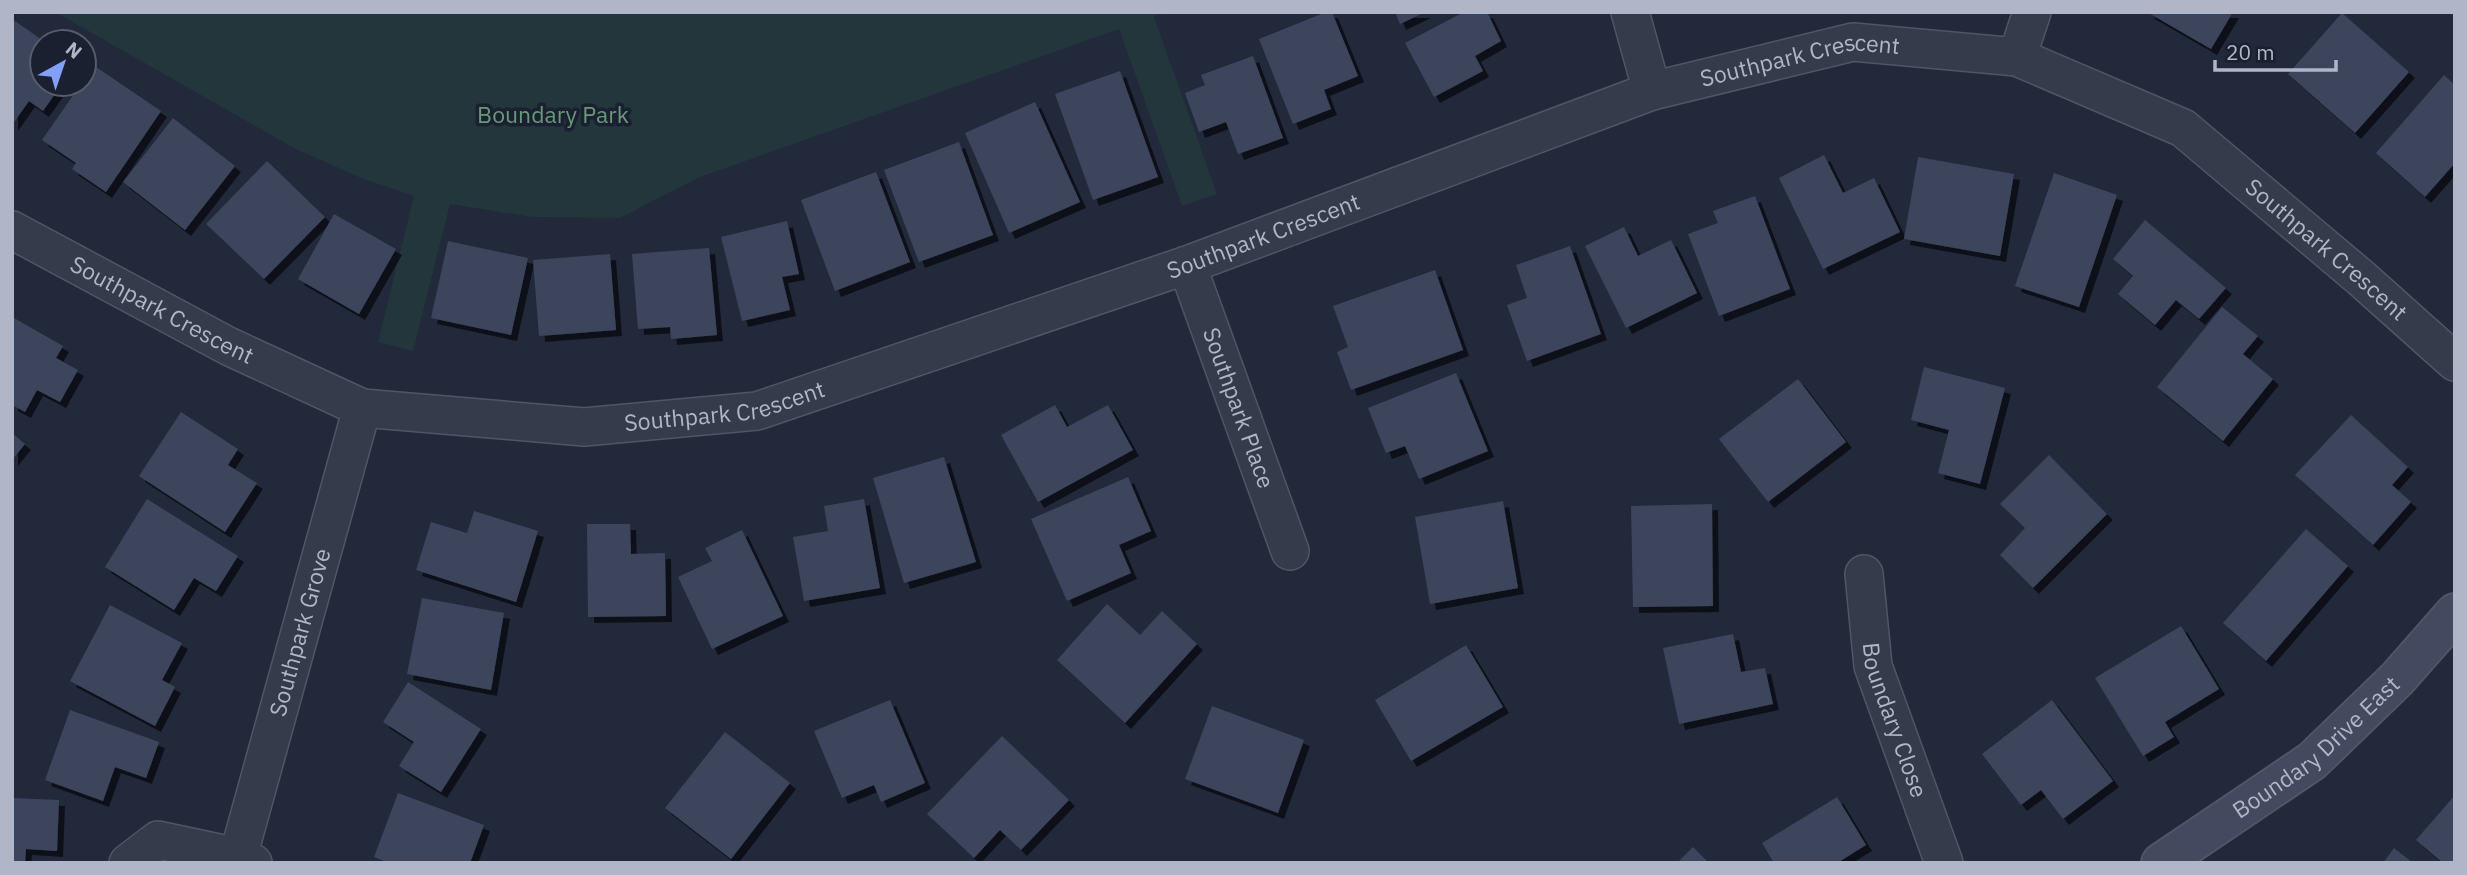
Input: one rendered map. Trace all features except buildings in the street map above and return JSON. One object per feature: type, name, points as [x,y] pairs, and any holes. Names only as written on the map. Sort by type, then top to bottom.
[{"type":"street","points":[[1630,12],[1652,91]]},
{"type":"street","points":[[2017,57],[2032,12]]},
{"type":"street","name":"Southpark Crescent","points":[[12,230],[228,346],[362,408],[584,427],[757,411],[1187,265],[1652,91],[1853,43],[2017,57],[2183,128],[2361,278],[2455,362]]},
{"type":"street","name":"Southpark Place","points":[[1187,265],[1290,551]]},
{"type":"street","name":"Southpark Grove","points":[[128,863],[158,840],[246,860],[362,408]]},
{"type":"street","name":"Boundary Close","points":[[1864,573],[1873,666],[1944,863]]},
{"type":"street","name":"Boundary Drive East","points":[[2161,863],[2312,761],[2397,680],[2455,614]]},
{"type":"green space","name":"Boundary Park","points":[[55,12],[1167,12],[1154,17],[1217,194],[1182,206],[1119,29],[700,177],[620,218],[533,217],[450,204],[413,351],[378,342],[414,196],[361,178],[294,148],[98,36],[98,28],[83,28]]}]
